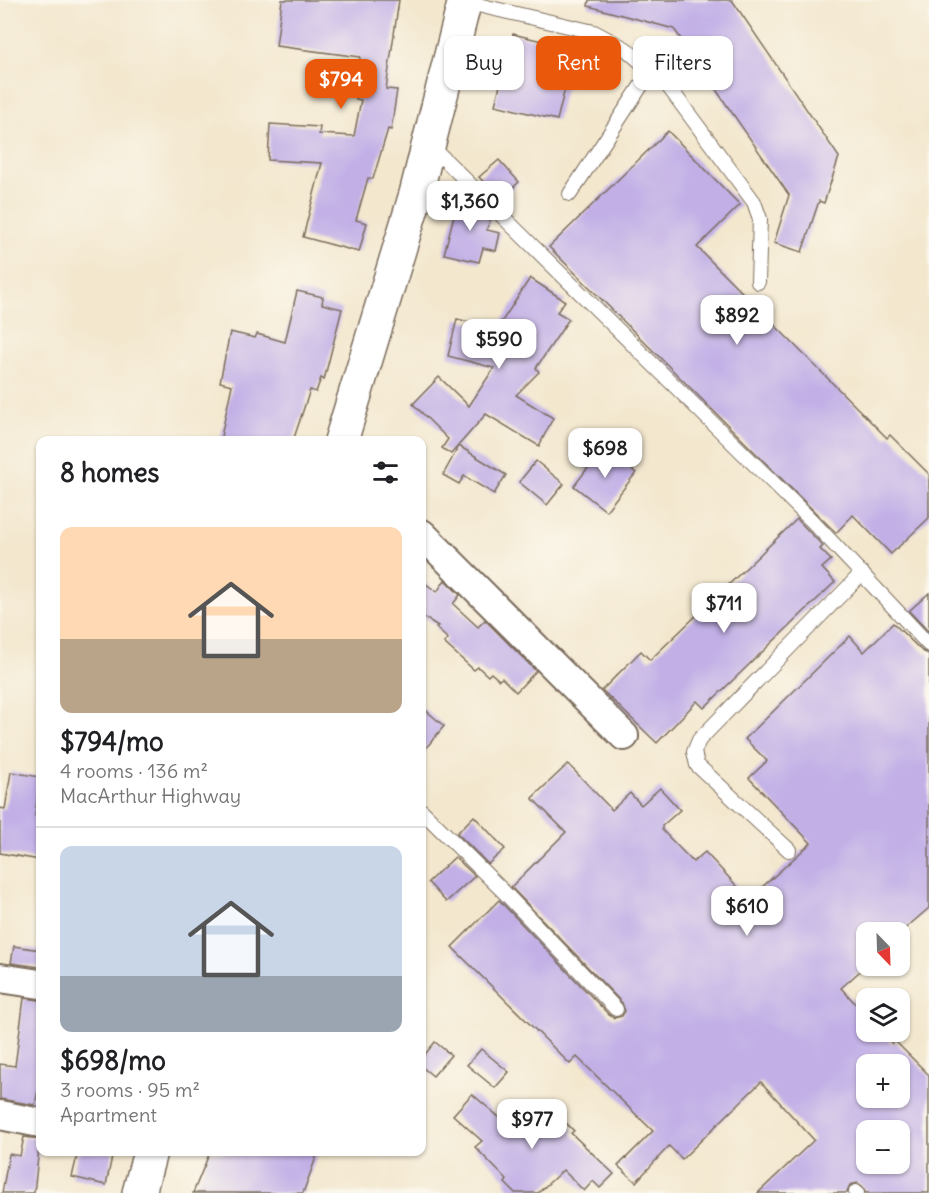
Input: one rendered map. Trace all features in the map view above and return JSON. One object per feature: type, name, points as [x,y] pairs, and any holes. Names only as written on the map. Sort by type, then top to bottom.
[{"type":"highway","points":[[343,436],[377,330],[430,145],[465,1]]},
{"type":"highway","points":[[139,1193],[149,1156]]},
{"type":"street","points":[[426,538],[624,736]]},
{"type":"street","points":[[0,978],[36,983]]},
{"type":"street","points":[[0,1115],[36,1122]]},
{"type":"lane","points":[[465,1],[594,32],[633,54]]},
{"type":"lane","points":[[570,194],[638,90]]},
{"type":"lane","points":[[671,90],[754,202],[760,219],[758,282]]},
{"type":"lane","points":[[430,145],[862,573],[929,645]]},
{"type":"lane","points":[[789,850],[697,765],[693,752],[699,740],[862,573]]},
{"type":"lane","points":[[426,815],[503,891],[616,1009]]},
{"type":"building","points":[[282,0],[399,0],[386,89],[397,90],[391,130],[388,129],[373,179],[368,178],[356,220],[367,223],[359,252],[303,237],[322,163],[268,160],[270,124],[320,127],[319,134],[354,136],[361,100],[356,99],[360,57],[276,46]]},
{"type":"building","points":[[589,0],[732,0],[839,157],[824,203],[819,201],[802,252],[774,243],[789,195],[716,90],[733,90],[733,36],[679,36],[674,29],[588,6]]},
{"type":"building","points":[[524,37],[536,40],[536,90],[565,90],[557,120],[495,105],[499,90],[524,90]]},
{"type":"building","points":[[668,131],[740,205],[697,247],[887,438],[890,435],[929,474],[929,518],[891,554],[853,515],[836,533],[549,247]]},
{"type":"building","points":[[499,160],[519,182],[500,200],[479,177]]},
{"type":"building","points":[[459,196],[472,199],[491,217],[487,230],[500,233],[496,251],[483,248],[479,262],[444,254]]},
{"type":"building","points":[[530,278],[565,301],[557,312],[569,319],[536,368],[539,372],[516,395],[553,418],[539,446],[486,414],[451,454],[442,448],[448,439],[413,404],[439,377],[469,406],[494,368],[448,356],[457,319],[497,329]]},
{"type":"building","points":[[297,291],[323,297],[322,304],[342,309],[324,380],[321,378],[316,392],[310,390],[295,436],[221,436],[232,385],[220,382],[230,332],[255,338],[257,334],[285,342]]},
{"type":"building","points":[[459,446],[506,475],[494,494],[464,476],[459,484],[443,475]]},
{"type":"building","points":[[603,448],[636,473],[606,511],[574,486]]},
{"type":"building","points":[[536,461],[564,484],[547,505],[519,482]]},
{"type":"building","points":[[797,519],[823,546],[820,549],[831,560],[822,568],[835,582],[704,708],[697,701],[657,743],[602,690],[641,651],[650,660]]},
{"type":"building","points":[[445,580],[460,595],[453,604],[478,627],[485,620],[536,671],[516,692],[502,678],[499,680],[491,673],[488,676],[478,667],[474,670],[444,643],[448,639],[436,628],[438,626],[426,618],[426,584],[437,592]]},
{"type":"building","points":[[929,593],[929,632],[909,611]]},
{"type":"building","points":[[893,623],[922,651],[929,654],[929,908],[910,924],[910,922],[856,922],[856,975],[841,988],[856,1004],[856,1042],[890,1042],[892,1044],[896,1042],[908,1054],[856,1054],[856,1108],[910,1108],[910,1056],[929,1075],[929,1193],[866,1193],[858,1183],[850,1185],[847,1193],[758,1193],[814,1140],[761,1082],[682,1159],[669,1146],[636,1182],[618,1166],[653,1131],[577,1057],[570,1064],[452,947],[499,900],[609,1015],[614,1018],[622,1016],[625,1011],[622,1003],[511,887],[566,832],[532,798],[568,764],[612,810],[630,793],[641,805],[660,788],[680,810],[662,826],[662,830],[693,862],[705,852],[749,899],[811,843],[749,778],[767,761],[745,739],[850,636],[864,652]]},
{"type":"building","points":[[426,710],[444,726],[426,748]]},
{"type":"building","points":[[11,772],[36,776],[36,859],[0,853],[0,808],[5,809]]},
{"type":"building","points":[[474,816],[505,849],[488,864],[457,833]]},
{"type":"building","points":[[455,857],[475,876],[446,902],[428,882]]},
{"type":"building","points":[[14,946],[36,949],[36,966],[11,963]]},
{"type":"building","points":[[24,998],[36,1000],[35,1105],[0,1099],[0,1064],[15,1066]]},
{"type":"building","points":[[435,1042],[451,1055],[433,1076],[426,1070],[426,1053]]},
{"type":"building","points":[[481,1049],[509,1072],[495,1088],[467,1065]]},
{"type":"building","points":[[472,1094],[521,1136],[550,1107],[574,1131],[571,1133],[614,1174],[600,1188],[593,1181],[584,1191],[563,1170],[538,1193],[515,1193],[505,1183],[507,1180],[475,1147],[482,1141],[453,1115]]},
{"type":"building","points":[[24,1137],[36,1138],[36,1156],[38,1156],[34,1193],[2,1193],[9,1154],[20,1156]]},
{"type":"building","points":[[77,1156],[112,1156],[106,1185],[72,1177]]},
{"type":"building","points":[[208,1156],[317,1156],[303,1193],[193,1193]]}]
